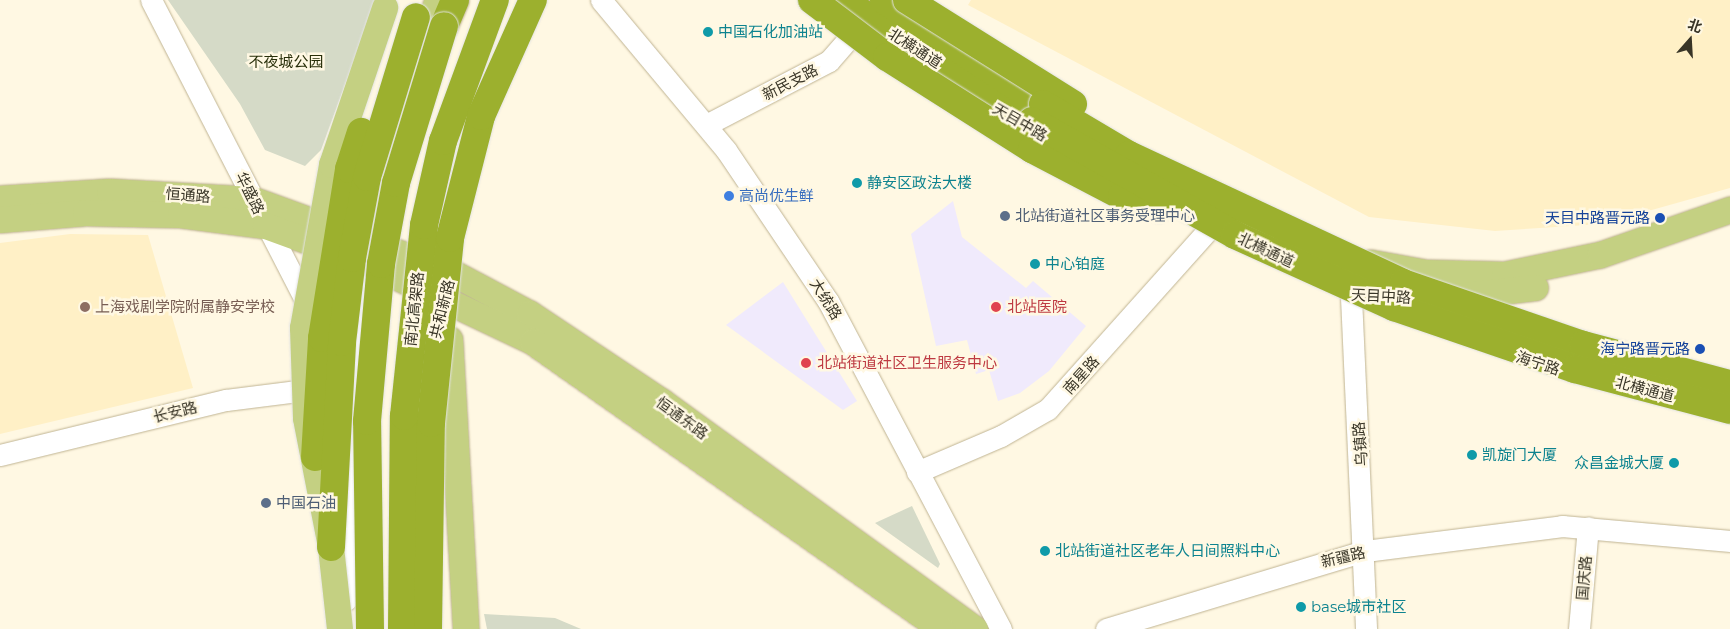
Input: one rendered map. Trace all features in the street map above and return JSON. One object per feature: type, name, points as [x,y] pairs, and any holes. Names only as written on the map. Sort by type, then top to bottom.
[{"type":"highway","points":[[315,457],[322,338],[349,169],[404,0]]},
{"type":"highway","points":[[332,547],[342,342],[352,258],[367,176],[422,0]]},
{"type":"highway","points":[[370,629],[367,421],[381,264],[396,183],[420,97],[455,0]]},
{"type":"highway","name":"南北高架路","points":[[402,629],[404,416],[424,225],[446,132],[495,0]]},
{"type":"highway","points":[[428,629],[431,423],[450,238],[481,116],[533,0]]},
{"type":"highway","points":[[812,0],[887,57],[1032,149],[1122,196],[1239,224]]},
{"type":"highway","name":"北横通道","points":[[842,0],[1032,121],[1239,224],[1394,307],[1467,333],[1647,391],[1730,410]]},
{"type":"highway","name":"北横通道","points":[[884,0],[1239,224],[1475,310],[1662,369],[1730,384]]},
{"type":"highway","points":[[907,0],[1239,224]]},
{"type":"main road","points":[[340,629],[332,547],[315,457],[303,377],[308,287],[332,165],[388,0]]},
{"type":"main road","points":[[369,251],[407,92],[438,0]]},
{"type":"main road","name":"共和新路","points":[[466,629],[458,546],[450,407],[447,299],[478,120],[524,0]]},
{"type":"main road","name":"天目中路","points":[[832,0],[973,95],[1209,229],[1349,296],[1472,298],[1580,278],[1730,229]]},
{"type":"main road","name":"天目中路","points":[[892,0],[1147,157],[1351,259],[1426,273],[1505,275],[1601,255],[1730,210]]},
{"type":"main road","name":"恒通路","points":[[0,199],[134,192],[253,200],[369,251]]},
{"type":"main road","name":"恒通路","points":[[0,220],[134,213],[266,226],[369,251]]},
{"type":"main road","name":"恒通东路","points":[[369,251],[451,272],[530,314],[662,402],[975,629]]},
{"type":"main road","name":"恒通东路","points":[[369,251],[447,299],[533,342],[941,629]]},
{"type":"main road","points":[[1351,259],[1636,350],[1730,373]]},
{"type":"main road","name":"海宁路","points":[[1349,296],[1540,364],[1730,418]]},
{"type":"street","name":"华盛路","points":[[151,0],[266,226],[352,384]]},
{"type":"street","name":"大统路","points":[[601,0],[706,125],[828,300],[1001,629]]},
{"type":"street","name":"新民支路","points":[[706,125],[829,61],[862,22]]},
{"type":"street","name":"南星路","points":[[917,472],[1001,436],[1048,409],[1209,229]]},
{"type":"street","points":[[346,629],[352,384],[369,251]]},
{"type":"street","name":"乌镇路","points":[[1351,259],[1349,296],[1365,551],[1366,629]]},
{"type":"street","name":"共和新路","points":[[422,629],[427,411],[434,330],[447,299]]},
{"type":"street","name":"长安路","points":[[0,454],[226,400],[352,384]]},
{"type":"street","name":"新疆路","points":[[1106,629],[1365,551],[1536,528],[1588,527],[1730,541]]},
{"type":"street","name":"国庆路","points":[[1579,629],[1588,527]]},
{"type":"shaded area","points":[[971,0],[1730,0],[1730,188],[1602,224],[1495,231],[1369,217],[968,5]]},
{"type":"shaded area","name":"北站医院","points":[[953,201],[962,237],[1026,288],[1033,281],[1086,326],[1049,371],[1020,393],[998,401],[989,370],[976,374],[967,340],[936,346],[911,234]]},
{"type":"shaded area","name":"上海戏剧学院附属静安学校","points":[[70,234],[148,235],[193,388],[0,434],[0,243]]},
{"type":"shaded area","name":"北站街道社区卫生服务中心","points":[[783,282],[857,401],[843,410],[726,325]]},
{"type":"green space","name":"不夜城公园","points":[[168,0],[376,0],[321,150],[305,166],[265,150],[240,104]]},
{"type":"green space","points":[[912,506],[940,564],[938,568],[875,523]]},
{"type":"green space","points":[[484,614],[555,618],[581,629],[487,629]]},
{"type":"place","name":"中国石化加油站","points":[[708,32]]},
{"type":"place","name":"静安区政法大楼","points":[[857,183]]},
{"type":"place","name":"高尚优生鲜","points":[[729,196]]},
{"type":"place","name":"北站街道社区事务受理中心","points":[[1005,216]]},
{"type":"place","name":"天目中路晋元路","points":[[1660,218]]},
{"type":"place","name":"中心铂庭","points":[[1035,264]]},
{"type":"place","name":"上海戏剧学院附属静安学校","points":[[85,307]]},
{"type":"place","name":"北站医院","points":[[996,307]]},
{"type":"place","name":"海宁路晋元路","points":[[1700,349]]},
{"type":"place","name":"北站街道社区卫生服务中心","points":[[806,363]]},
{"type":"place","name":"凯旋门大厦","points":[[1472,455]]},
{"type":"place","name":"众昌金城大厦","points":[[1674,463]]},
{"type":"place","name":"中国石油","points":[[266,503]]},
{"type":"place","name":"北站街道社区老年人日间照料中心","points":[[1045,551]]},
{"type":"place","name":"base城市社区","points":[[1301,607]]}]
